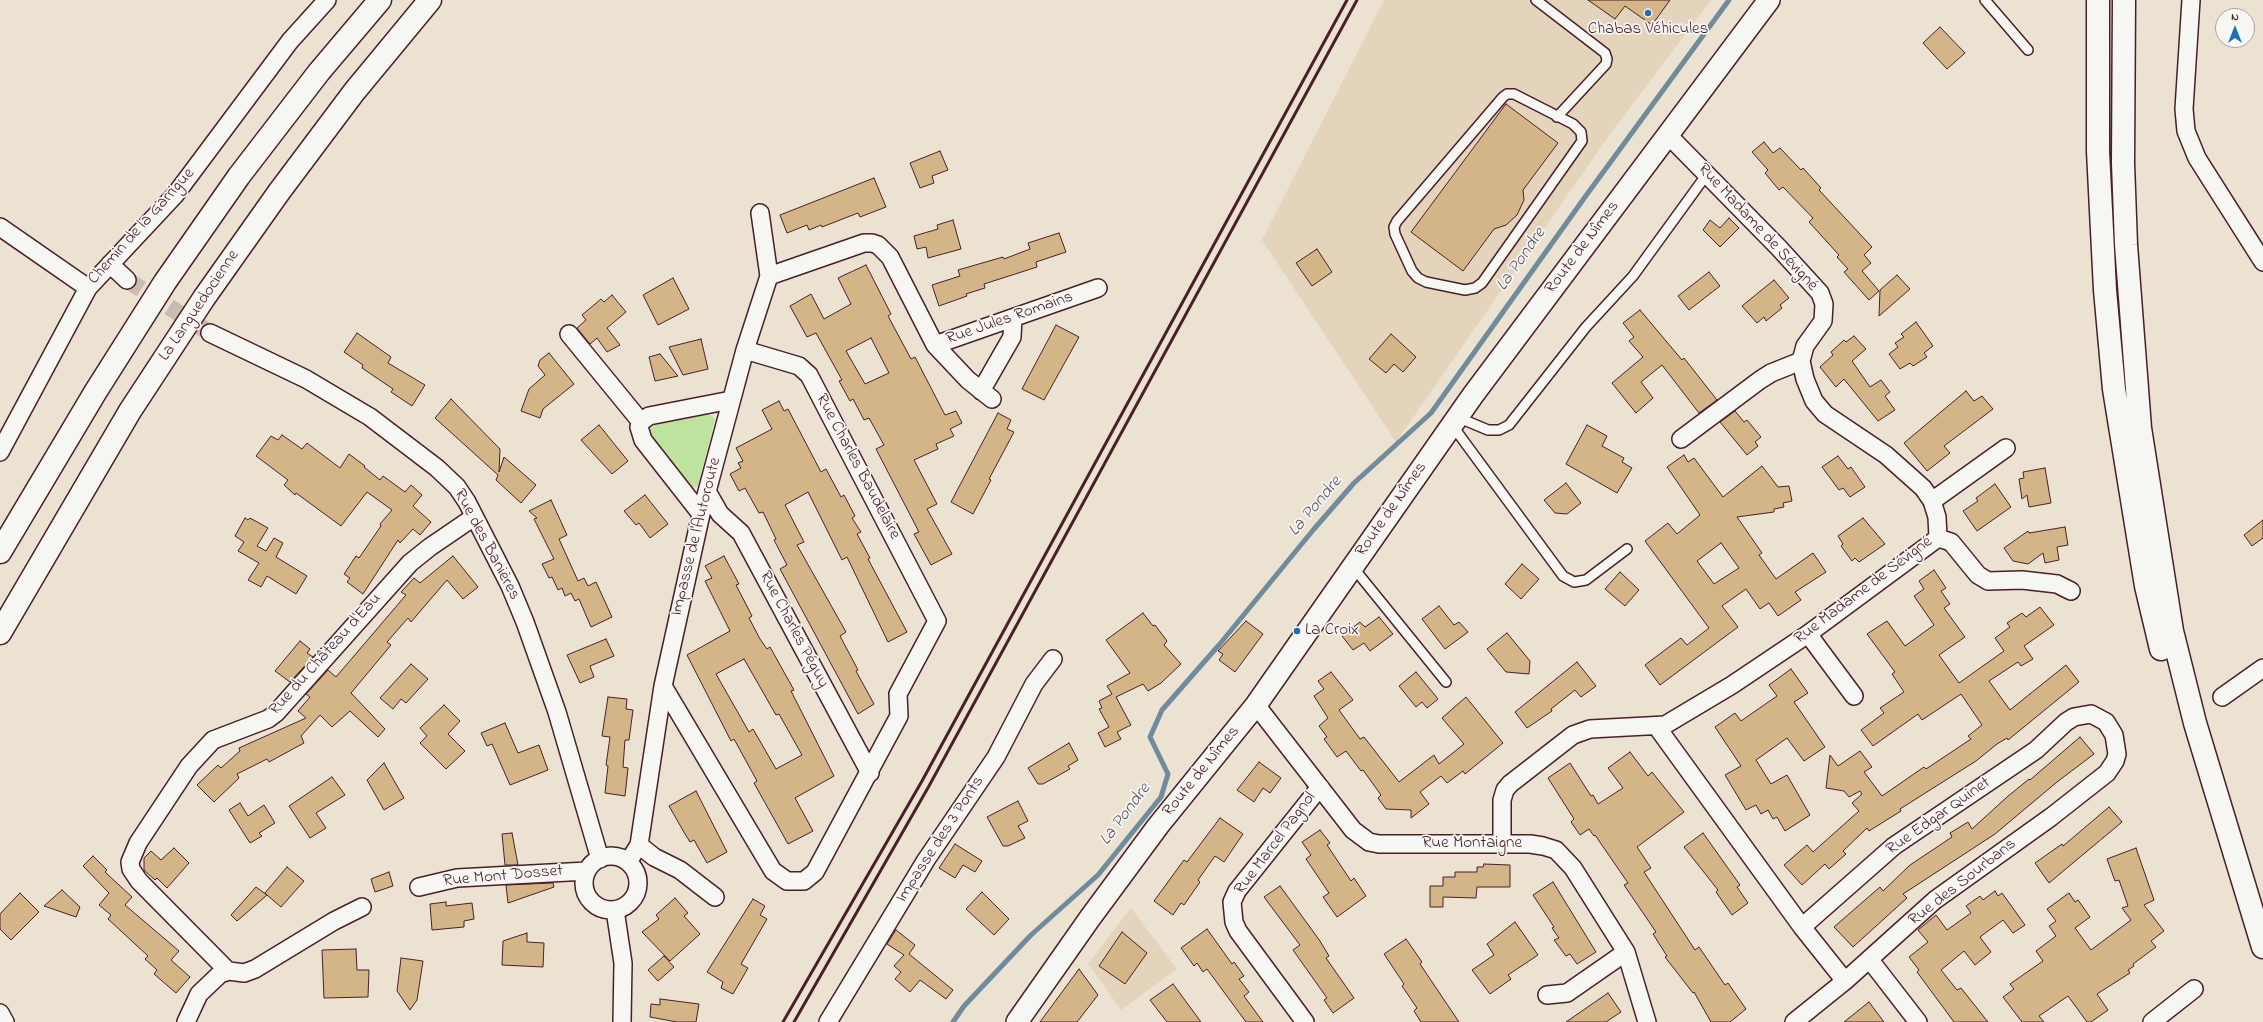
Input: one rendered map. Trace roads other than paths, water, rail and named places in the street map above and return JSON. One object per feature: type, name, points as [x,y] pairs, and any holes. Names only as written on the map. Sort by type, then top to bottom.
[{"type":"main road","points":[[0,552],[96,391],[165,282],[239,176],[319,72],[380,0]]},
{"type":"main road","name":"La Languedocienne","points":[[0,632],[130,411],[204,298],[279,192],[354,92],[430,0]]},
{"type":"main road","points":[[2098,0],[2098,151],[2105,290],[2114,389],[2146,586],[2177,710],[2199,786],[2238,895],[2261,941]]},
{"type":"main road","points":[[2124,0],[2123,163],[2126,246],[2140,428],[2172,631],[2194,723],[2234,848],[2261,941]]},
{"type":"street","name":"Chemin de la Garrigue","points":[[0,452],[88,288],[175,195],[290,41],[327,0]]},
{"type":"street","name":"Route de Nîmes","points":[[1017,1022],[1090,918],[1154,832],[1256,705],[1455,421],[1606,216],[1669,136],[1769,0]]},
{"type":"street","points":[[2191,0],[2184,109],[2186,131],[2197,158],[2263,262]]},
{"type":"street","name":"Rue Madame de Sévigné","points":[[1502,844],[1502,800],[1505,790],[1573,735],[1583,731],[1657,727],[1665,725],[1732,685],[1808,634],[1938,538],[1937,518],[1932,501],[1923,488],[1886,455],[1825,414],[1814,401],[1805,379],[1800,361],[1805,346],[1823,320],[1824,304],[1820,293],[1669,136]]},
{"type":"street","name":"Impasse de l'Autoroute","points":[[628,862],[639,845],[663,686],[701,514],[708,493],[744,350],[769,276],[760,213]]},
{"type":"street","points":[[0,228],[88,288]]},
{"type":"street","name":"Rue Jules Romains","points":[[769,276],[864,243],[872,243],[878,246],[890,257],[935,345],[1098,288]]},
{"type":"street","points":[[110,264],[127,280]]},
{"type":"street","points":[[935,345],[987,395],[1012,336],[1013,318]]},
{"type":"street","name":"Rue des Banières","points":[[210,332],[306,379],[370,417],[448,477],[467,502],[510,586],[525,622],[557,712],[600,859]]},
{"type":"street","points":[[569,334],[641,422]]},
{"type":"street","name":"Rue Charles Baudelaire","points":[[744,350],[799,366],[809,375],[937,621],[898,694],[900,716],[870,773]]},
{"type":"street","points":[[1681,439],[1766,376],[1800,361]]},
{"type":"street","points":[[701,514],[643,440],[640,431],[641,422],[648,416],[731,400]]},
{"type":"street","points":[[1932,501],[2006,448]]},
{"type":"street","name":"Rue Charles Péguy","points":[[708,493],[720,514],[741,533],[870,773]]},
{"type":"street","name":"Rue du Château d'Eau","points":[[228,971],[139,881],[131,869],[130,862],[138,843],[189,766],[213,740],[268,719],[276,713],[410,563],[430,547],[474,517]]},
{"type":"street","points":[[1938,538],[1951,542],[1958,548],[1975,572],[1988,581],[2022,580],[2057,584],[2071,591]]},
{"type":"street","points":[[1808,634],[1854,696]]},
{"type":"street","name":"Impasse des 3 Ponts","points":[[828,1022],[926,860],[996,757],[1034,684],[1053,659]]},
{"type":"street","points":[[2222,697],[2263,668]]},
{"type":"street","points":[[663,686],[773,871],[787,881],[804,881],[816,872],[870,773]]},
{"type":"street","name":"Rue Montaigne","points":[[1256,705],[1353,830],[1369,842],[1379,844],[1502,844],[1543,846],[1556,850],[1565,858],[1626,952],[1647,1022]]},
{"type":"street","name":"Rue Edgar Quinet","points":[[1802,927],[1894,846],[2036,750],[2074,717],[2091,714],[2106,722],[2114,734],[2117,746],[2115,761]]},
{"type":"street","points":[[1657,727],[1802,927],[1845,981]]},
{"type":"street","name":"Rue des Sourbans","points":[[1794,1022],[1870,960],[1935,900],[2051,817],[2107,773],[2115,761]]},
{"type":"street","name":"Rue Marcel Pagnol","points":[[1306,1022],[1238,932],[1234,922],[1232,902],[1238,891],[1320,787]]},
{"type":"street","points":[[639,845],[654,857],[680,870],[715,897]]},
{"type":"street","points":[[614,857],[628,862],[634,869],[637,877],[636,890],[630,902],[615,910],[606,910],[591,903],[584,888],[586,871],[600,859],[614,857]]},
{"type":"street","name":"Rue Mont Dosset","points":[[419,886],[457,878],[586,871]]},
{"type":"street","points":[[186,1022],[199,994],[209,983],[228,971],[244,973],[255,969],[334,921],[362,907]]},
{"type":"street","points":[[615,910],[623,963],[622,1022]]},
{"type":"street","points":[[1547,995],[1567,993],[1626,952]]},
{"type":"street","points":[[1870,960],[1918,1022]]},
{"type":"street","points":[[2152,1022],[2194,989]]},
{"type":"street","points":[[0,1013],[5,1022]]},
{"type":"lane","points":[[1536,0],[1605,52],[1607,58],[1606,64],[1558,117]]},
{"type":"lane","points":[[1985,0],[2028,50]]},
{"type":"lane","points":[[1508,94],[1514,94],[1558,117],[1573,124],[1581,132],[1582,141],[1482,283],[1475,288],[1465,290],[1426,282],[1418,278],[1412,271],[1395,234],[1394,228],[1397,221],[1503,97],[1508,94]]},
{"type":"lane","points":[[1455,421],[1488,430],[1499,430],[1509,425],[1586,327],[1633,276],[1707,174]]},
{"type":"lane","points":[[1455,421],[1563,576],[1574,582],[1586,580],[1627,549]]},
{"type":"lane","points":[[1352,566],[1446,682]]},
{"type":"waterway","name":"La Pondre","points":[[953,1022],[964,1006],[1031,935],[1098,875],[1161,797],[1168,774],[1150,737],[1162,710],[1219,645],[1314,529],[1354,483],[1431,413],[1585,197],[1729,0]]},
{"type":"tunnel","points":[[127,280],[210,333]]},
{"type":"railway","points":[[783,1022],[922,781],[1347,0]]},
{"type":"railway","points":[[794,1022],[929,786],[1357,0]]},
{"type":"place","name":"Chabas Véhicules","points":[[1648,13]]},
{"type":"place","name":"La Croix","points":[[1297,631]]}]
